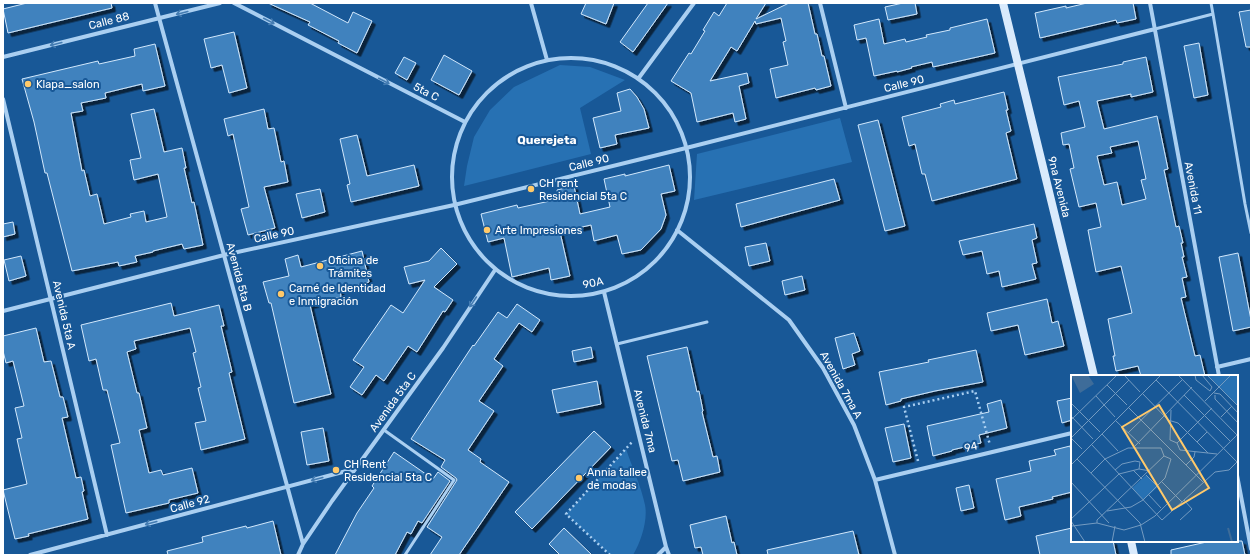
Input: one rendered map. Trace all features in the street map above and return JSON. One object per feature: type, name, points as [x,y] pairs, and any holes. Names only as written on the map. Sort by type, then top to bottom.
[{"type":"main road","name":"9na Avenida","points":[[1003,3],[1094,375]]},
{"type":"main road","points":[[1131,542],[1134,555]]},
{"type":"street","name":"Avenida 5ta B","points":[[155,3],[303,544]]},
{"type":"street","name":"Calle 88","points":[[3,57],[220,3]]},
{"type":"street","name":"5ta C","points":[[234,3],[465,122]]},
{"type":"street","points":[[531,3],[547,60]]},
{"type":"street","points":[[638,78],[694,3]]},
{"type":"street","points":[[820,3],[846,108]]},
{"type":"street","name":"Avenida 11","points":[[1150,3],[1219,375]]},
{"type":"street","name":"Calle 90","points":[[3,311],[51,300],[224,254],[454,205],[1018,65],[1155,29]]},
{"type":"street","name":"90A","points":[[465,122],[486,94],[514,72],[547,60],[578,58],[610,64],[638,78],[660,98],[676,121],[686,148],[690,176],[686,204],[677,230],[659,257],[634,278],[604,292],[566,297],[528,289],[495,270]]},
{"type":"street","name":"Avenida 5ta A","points":[[3,99],[107,535]]},
{"type":"street","points":[[465,122],[455,149],[451,177],[454,205],[469,241],[495,270]]},
{"type":"street","name":"Avenida 7ma A","points":[[677,230],[789,320],[823,368],[854,426],[875,480],[896,555]]},
{"type":"street","name":"Avenida 5ta C","points":[[303,544],[442,348],[495,270]]},
{"type":"street","name":"Avenida 7ma","points":[[604,292],[669,555]]},
{"type":"street","points":[[1217,367],[1251,360]]},
{"type":"street","name":"94","points":[[875,480],[1071,433]]},
{"type":"street","name":"Calle 92","points":[[30,555],[355,469]]},
{"type":"street","points":[[1238,480],[1251,549]]},
{"type":"street","points":[[298,555],[303,544]]},
{"type":"street","points":[[658,555],[666,547]]},
{"type":"lane","points":[[1212,3],[1251,233]]},
{"type":"lane","points":[[1155,29],[1213,14]]},
{"type":"lane","points":[[616,344],[707,322]]},
{"type":"lane","points":[[384,430],[454,480],[405,555]]},
{"type":"path","points":[[920,469],[904,407],[975,392],[992,452]]},
{"type":"path","points":[[610,555],[566,514],[639,435]]},
{"type":"shaded area","points":[[560,65],[590,67],[625,80],[580,108],[591,154],[464,186],[474,137],[490,110],[514,87]]},
{"type":"shaded area","points":[[840,118],[852,162],[694,200],[697,154]]},
{"type":"shaded area","points":[[626,449],[645,505],[645,524],[639,544],[633,555],[610,555],[566,514]]},
{"type":"building","points":[[27,3],[111,3],[112,8],[8,33],[3,9]]},
{"type":"building","points":[[268,3],[310,3],[348,23],[353,12],[372,21],[357,53],[338,43],[339,41],[308,25],[310,22]]},
{"type":"building","points":[[586,3],[614,3],[606,24],[581,14]]},
{"type":"building","points":[[648,3],[668,3],[633,52],[620,42]]},
{"type":"building","points":[[727,3],[766,3],[756,19],[789,3],[808,3],[815,34],[817,34],[822,56],[824,56],[831,86],[816,90],[815,88],[776,98],[770,69],[788,65],[783,42],[786,41],[781,18],[756,24],[755,21],[737,51],[731,47],[710,81],[747,73],[749,83],[739,86],[746,119],[735,122],[733,113],[697,122],[691,93],[671,81],[689,53],[691,54],[705,31],[703,30],[714,12],[719,16]]},
{"type":"building","points":[[903,3],[915,3],[917,14],[888,20],[885,7]]},
{"type":"building","points":[[1087,3],[1133,3],[1136,19],[1117,23],[1116,20],[1040,38],[1035,13]]},
{"type":"building","points":[[1251,10],[1251,47],[1246,47],[1239,12]]},
{"type":"building","points":[[879,19],[884,44],[905,39],[906,42],[927,37],[926,35],[950,30],[950,28],[987,19],[995,53],[933,67],[932,62],[897,72],[874,76],[866,38],[857,40],[854,25]]},
{"type":"building","points":[[234,32],[247,88],[229,93],[222,65],[211,68],[204,39]]},
{"type":"building","points":[[1199,43],[1208,95],[1194,98],[1184,46]]},
{"type":"building","points":[[155,44],[165,86],[143,91],[142,84],[105,93],[106,98],[81,103],[83,111],[71,113],[82,171],[84,170],[90,196],[97,194],[104,224],[131,217],[130,214],[144,211],[146,222],[167,217],[158,174],[134,180],[130,160],[141,158],[131,114],[154,109],[164,152],[182,148],[186,168],[184,168],[192,203],[194,202],[203,245],[184,249],[182,244],[135,256],[137,262],[119,266],[118,262],[72,271],[47,173],[45,173],[34,122],[22,79],[98,61],[99,64],[135,56],[134,49]]},
{"type":"building","points":[[444,55],[472,71],[459,95],[431,80]]},
{"type":"building","points":[[404,57],[416,63],[407,80],[395,73]]},
{"type":"building","points":[[1146,57],[1153,92],[1131,97],[1131,94],[1097,101],[1104,129],[1157,116],[1168,169],[1164,170],[1176,227],[1179,226],[1183,243],[1181,243],[1184,257],[1182,257],[1187,277],[1182,278],[1186,297],[1181,298],[1195,356],[1200,355],[1205,375],[1141,375],[1138,366],[1116,371],[1113,356],[1115,356],[1108,319],[1132,313],[1121,266],[1096,272],[1088,230],[1101,227],[1096,203],[1079,207],[1070,169],[1074,168],[1069,144],[1063,145],[1061,133],[1085,127],[1079,101],[1064,105],[1058,77],[1123,64],[1123,62]],"holes":[[[1138,141],[1146,179],[1141,180],[1146,199],[1122,205],[1117,182],[1104,185],[1097,156],[1112,153],[1110,147]]]},
{"type":"building","points":[[630,89],[644,109],[649,128],[615,135],[617,144],[600,148],[593,118],[621,111],[617,93]]},
{"type":"building","points":[[1004,92],[1008,110],[1006,110],[1011,131],[1006,133],[1017,179],[932,201],[925,174],[922,174],[915,144],[909,146],[902,117],[941,107],[940,104],[954,100],[955,104]]},
{"type":"building","points":[[264,109],[268,129],[274,128],[281,162],[284,161],[288,182],[264,187],[275,228],[248,235],[241,209],[249,207],[233,134],[228,136],[224,119]]},
{"type":"building","points":[[878,120],[905,226],[885,231],[858,125]]},
{"type":"building","points":[[357,135],[367,176],[414,165],[419,186],[351,202],[347,185],[350,184],[340,139]]},
{"type":"building","points":[[669,165],[675,191],[661,194],[666,215],[661,229],[641,250],[622,254],[617,235],[594,241],[591,225],[560,232],[570,276],[551,280],[549,268],[512,277],[504,238],[488,242],[481,214],[517,205],[518,208],[559,199],[557,190],[574,186],[580,214],[610,207],[604,179],[625,174],[625,176]]},
{"type":"building","points":[[834,179],[840,200],[741,227],[736,204]]},
{"type":"building","points":[[320,189],[325,212],[302,218],[296,194]]},
{"type":"building","points":[[13,222],[15,234],[3,237],[3,224]]},
{"type":"building","points":[[1034,224],[1037,238],[1032,240],[1037,263],[1032,264],[1036,279],[1002,287],[999,271],[987,274],[982,251],[963,255],[959,241]]},
{"type":"building","points":[[766,243],[770,261],[749,266],[745,247]]},
{"type":"building","points":[[441,248],[457,264],[434,287],[453,300],[445,312],[443,311],[417,352],[408,346],[384,381],[376,375],[362,395],[350,387],[364,367],[353,360],[391,305],[403,313],[425,280],[409,284],[404,267],[429,261]]},
{"type":"building","points":[[362,251],[369,282],[340,289],[341,297],[310,305],[331,394],[294,403],[271,303],[269,303],[263,282],[289,276],[285,259],[298,255],[301,267]]},
{"type":"building","points":[[1238,253],[1251,320],[1251,327],[1233,331],[1219,257]]},
{"type":"building","points":[[21,256],[26,276],[9,281],[4,260]]},
{"type":"building","points":[[802,276],[805,290],[785,295],[782,281]]},
{"type":"building","points":[[1047,299],[1052,323],[1058,321],[1064,346],[1025,355],[1018,325],[991,331],[987,313]]},
{"type":"building","points":[[171,303],[174,316],[219,305],[224,326],[221,326],[232,372],[229,373],[245,439],[201,450],[195,423],[206,421],[198,388],[201,387],[193,353],[196,352],[190,328],[134,341],[136,349],[127,352],[147,428],[139,430],[149,473],[161,470],[163,475],[192,468],[198,493],[169,500],[169,503],[126,513],[111,445],[120,443],[107,390],[103,390],[96,359],[89,361],[81,325]]},
{"type":"building","points":[[517,304],[540,320],[532,332],[519,323],[494,359],[503,366],[479,401],[494,411],[468,450],[481,459],[480,462],[509,482],[459,555],[430,555],[442,537],[427,527],[457,480],[441,467],[445,460],[411,439],[473,345],[474,346],[498,312],[507,318]]},
{"type":"building","points":[[36,328],[44,362],[51,361],[60,397],[63,397],[68,417],[62,418],[76,478],[81,477],[84,491],[82,492],[88,519],[28,534],[29,536],[15,539],[3,490],[27,484],[17,439],[22,438],[15,408],[24,406],[13,361],[6,363],[3,351],[3,336]]},
{"type":"building","points":[[854,333],[860,351],[852,354],[855,365],[843,369],[835,338]]},
{"type":"building","points":[[591,347],[593,358],[574,362],[572,351]]},
{"type":"building","points":[[687,347],[697,392],[699,391],[702,412],[713,457],[717,456],[720,472],[683,481],[678,460],[672,461],[647,356]]},
{"type":"building","points":[[976,350],[983,382],[901,399],[901,401],[886,405],[879,372],[929,362],[928,360]]},
{"type":"building","points":[[597,381],[601,404],[557,413],[552,390]]},
{"type":"building","points":[[1071,398],[1071,420],[1062,423],[1057,401]]},
{"type":"building","points":[[1001,400],[1007,428],[979,435],[981,443],[933,456],[927,426],[989,412],[987,404]]},
{"type":"building","points":[[904,424],[911,458],[893,462],[885,428]]},
{"type":"building","points":[[323,428],[329,461],[307,465],[301,432]]},
{"type":"building","points":[[594,431],[611,447],[532,529],[515,512]]},
{"type":"building","points":[[1070,446],[1071,492],[1052,497],[1053,499],[1019,507],[1021,516],[1005,520],[996,479],[1031,471],[1029,461],[1056,455],[1054,450]]},
{"type":"building","points":[[394,452],[433,479],[438,472],[450,481],[422,523],[418,521],[411,534],[407,532],[395,555],[335,555],[357,513],[374,488],[372,486]]},
{"type":"building","points":[[969,485],[974,508],[961,511],[956,488]]},
{"type":"building","points":[[726,516],[732,543],[734,542],[737,555],[703,555],[701,547],[695,548],[690,525]]},
{"type":"building","points":[[273,521],[281,555],[168,555],[167,551],[203,542],[202,537]]},
{"type":"building","points":[[564,528],[592,555],[560,555],[549,544]]},
{"type":"building","points":[[1071,528],[1071,542],[1113,542],[1116,555],[1040,555],[1036,536]]},
{"type":"building","points":[[853,531],[859,555],[768,555],[767,550]]},
{"type":"building","points":[[1242,541],[1245,555],[1171,555],[1171,550],[1207,542]]},
{"type":"place","name":"Klapa_salon","points":[[28,84]]},
{"type":"place","name":"CH rent Residencial 5ta C","points":[[531,189]]},
{"type":"place","name":"Arte Impresiones","points":[[487,230]]},
{"type":"place","name":"Oficina de Trámites","points":[[320,266]]},
{"type":"place","name":"Carné de Identidad e Inmigración","points":[[281,294]]},
{"type":"place","name":"CH Rent Residencial 5ta C","points":[[336,470]]},
{"type":"place","name":"Annia tallee de modas","points":[[579,478]]},
{"type":"district","name":"Querejeta","points":[[547,140]]}]
